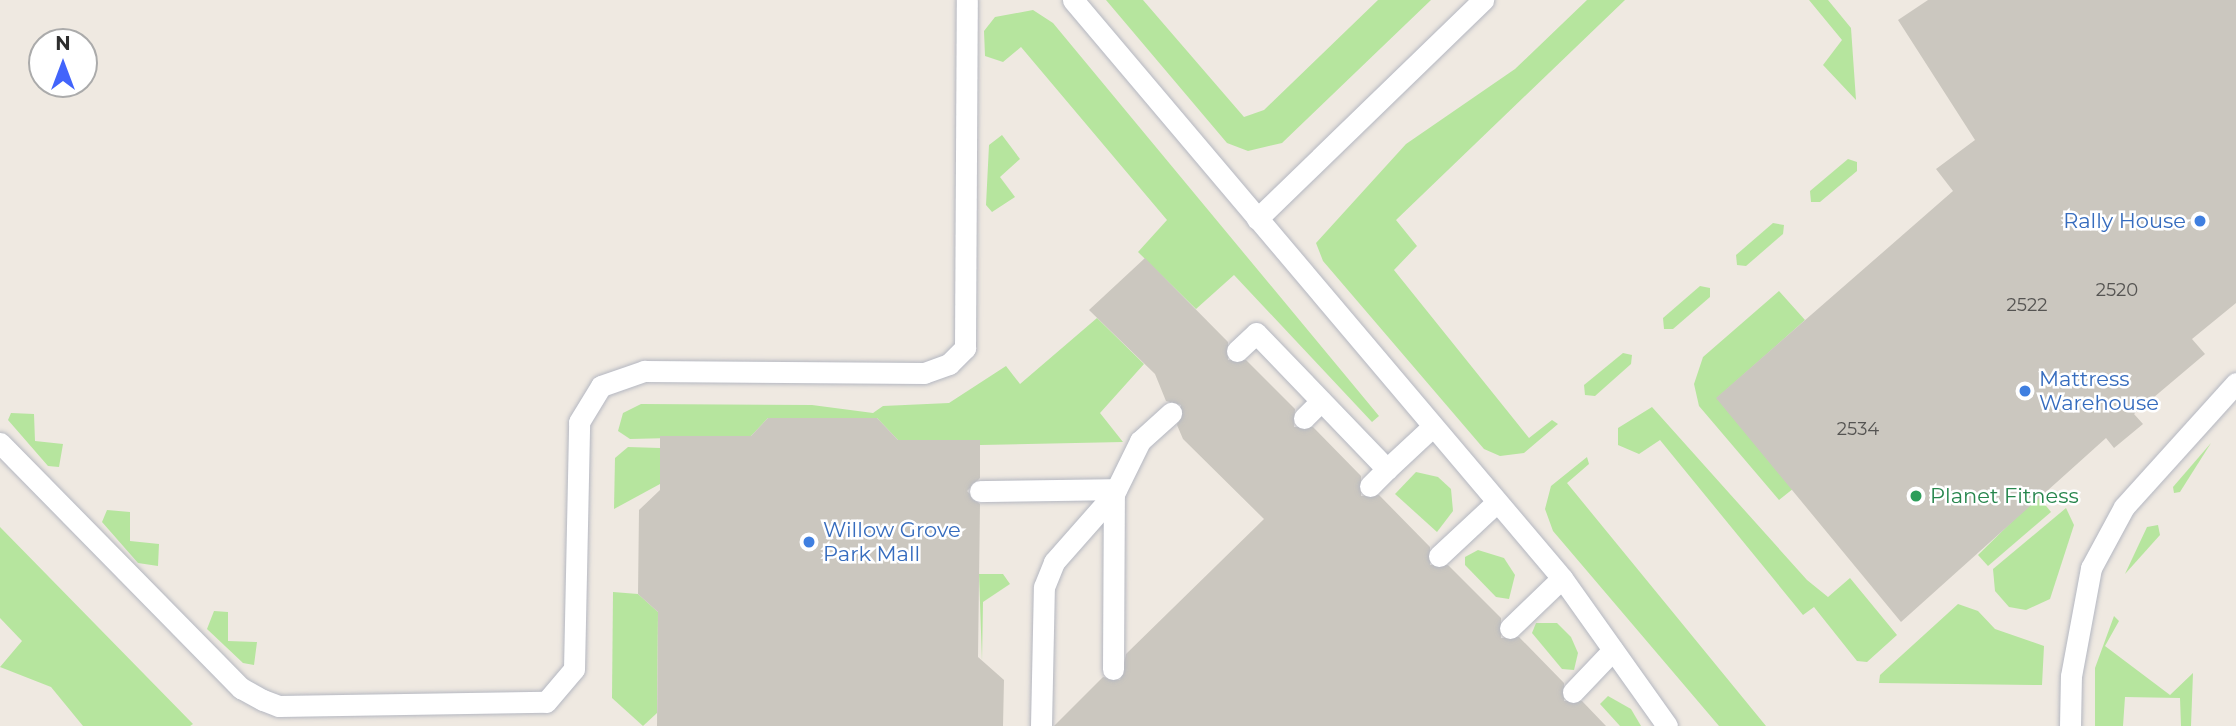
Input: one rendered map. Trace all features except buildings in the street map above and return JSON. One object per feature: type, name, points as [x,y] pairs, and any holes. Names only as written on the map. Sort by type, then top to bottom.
[{"type":"lane","points":[[0,443],[241,688],[263,700],[279,706],[545,702],[574,669],[579,422],[601,386],[644,370],[924,373],[949,364],[965,348],[967,0]]},
{"type":"lane","points":[[1073,0],[1431,428],[1562,578],[1667,726]]},
{"type":"lane","points":[[1257,219],[1483,0]]},
{"type":"lane","points":[[1237,351],[1256,333],[1387,469]]},
{"type":"lane","points":[[2070,726],[2071,676],[2091,568],[2124,507],[2236,383]]},
{"type":"lane","points":[[1304,418],[1321,401]]},
{"type":"lane","points":[[1041,726],[1044,587],[1054,562],[1115,491],[1140,441],[1171,413]]},
{"type":"lane","points":[[1370,486],[1431,428]]},
{"type":"lane","points":[[980,492],[1115,491]]},
{"type":"lane","points":[[1113,669],[1115,491]]},
{"type":"lane","points":[[1439,556],[1497,502]]},
{"type":"lane","points":[[1510,628],[1562,578]]},
{"type":"lane","points":[[1573,692],[1613,650]]},
{"type":"green space","points":[[1106,0],[1143,0],[1244,117],[1264,110],[1378,0],[1431,0],[1282,143],[1248,151],[1227,143]]},
{"type":"green space","points":[[1587,0],[1625,0],[1396,220],[1417,246],[1394,270],[1529,438],[1552,420],[1558,424],[1524,453],[1500,456],[1484,449],[1323,261],[1316,243],[1406,144],[1515,69]]},
{"type":"green space","points":[[1809,0],[1828,0],[1851,28],[1856,100],[1823,65],[1842,40]]},
{"type":"green space","points":[[1033,10],[1053,23],[1379,416],[1372,422],[1234,275],[1196,309],[1138,252],[1167,220],[1021,47],[1003,62],[985,56],[984,31],[995,17]]},
{"type":"green space","points":[[1002,135],[1020,159],[1000,177],[1015,197],[992,212],[986,205],[989,145]]},
{"type":"green space","points":[[1848,159],[1857,162],[1857,171],[1820,202],[1811,202],[1810,191]]},
{"type":"green space","points":[[1773,223],[1784,225],[1783,234],[1746,266],[1737,265],[1736,255]]},
{"type":"green space","points":[[1700,286],[1710,288],[1710,297],[1673,329],[1664,329],[1663,318]]},
{"type":"green space","points":[[1779,291],[1805,320],[1717,398],[1794,488],[1779,500],[1699,406],[1694,384],[1703,357]]},
{"type":"green space","points":[[1097,318],[1144,364],[1100,413],[1123,442],[980,445],[980,440],[898,440],[877,418],[856,428],[846,418],[798,418],[788,427],[768,418],[751,436],[630,439],[618,431],[623,413],[641,404],[812,405],[873,413],[883,406],[949,403],[1006,366],[1020,384]]},
{"type":"green space","points":[[1623,353],[1632,355],[1631,364],[1595,396],[1585,395],[1584,385]]},
{"type":"green space","points":[[1652,407],[1807,580],[1828,597],[1850,578],[1897,635],[1867,662],[1857,661],[1814,607],[1803,615],[1660,440],[1639,454],[1618,445],[1618,428]]},
{"type":"green space","points":[[11,413],[34,414],[35,441],[63,444],[59,467],[48,466],[8,420]]},
{"type":"green space","points":[[2211,443],[2180,492],[2174,493],[2173,487]]},
{"type":"green space","points":[[628,447],[660,448],[660,484],[614,509],[615,458]]},
{"type":"green space","points":[[1587,457],[1589,464],[1567,483],[1766,726],[1719,726],[1553,531],[1545,509],[1551,486]]},
{"type":"green space","points":[[1416,472],[1438,477],[1451,489],[1453,511],[1437,532],[1395,494]]},
{"type":"green space","points":[[2038,496],[2051,512],[1988,566],[1978,555]]},
{"type":"green space","points":[[2066,508],[2074,525],[2050,599],[2026,610],[2009,607],[1995,591],[1993,569]]},
{"type":"green space","points":[[107,510],[130,512],[130,541],[159,544],[158,566],[138,563],[102,522]]},
{"type":"green space","points":[[2158,525],[2160,535],[2125,574],[2147,527]]},
{"type":"green space","points":[[0,527],[193,724],[83,726],[51,687],[0,667],[22,641],[0,618]]},
{"type":"green space","points":[[1478,550],[1504,558],[1515,575],[1509,599],[1496,597],[1465,565],[1465,557]]},
{"type":"green space","points":[[979,574],[1003,574],[1010,584],[983,602],[982,661]]},
{"type":"green space","points":[[613,592],[638,594],[658,612],[657,713],[643,726],[612,698]]},
{"type":"green space","points":[[1958,604],[1978,611],[1995,629],[2044,646],[2042,685],[1879,683],[1880,675]]},
{"type":"green space","points":[[214,611],[228,612],[228,641],[257,642],[254,665],[243,663],[207,629]]},
{"type":"green space","points":[[2114,616],[2119,621],[2105,646],[2170,695],[2193,673],[2191,726],[2181,726],[2180,698],[2125,697],[2123,726],[2095,726],[2095,668]]},
{"type":"green space","points":[[1536,623],[1557,623],[1571,637],[1578,653],[1574,670],[1562,669],[1532,633]]},
{"type":"green space","points":[[1608,696],[1631,709],[1641,726],[1620,726],[1600,704]]},
{"type":"place","name":"Rally House","points":[[2200,221]]},
{"type":"place","name":"Mattress Warehouse","points":[[2025,391]]},
{"type":"place","name":"Planet Fitness","points":[[1916,496]]},
{"type":"place","name":"Willow Grove Park Mall","points":[[809,542]]}]
